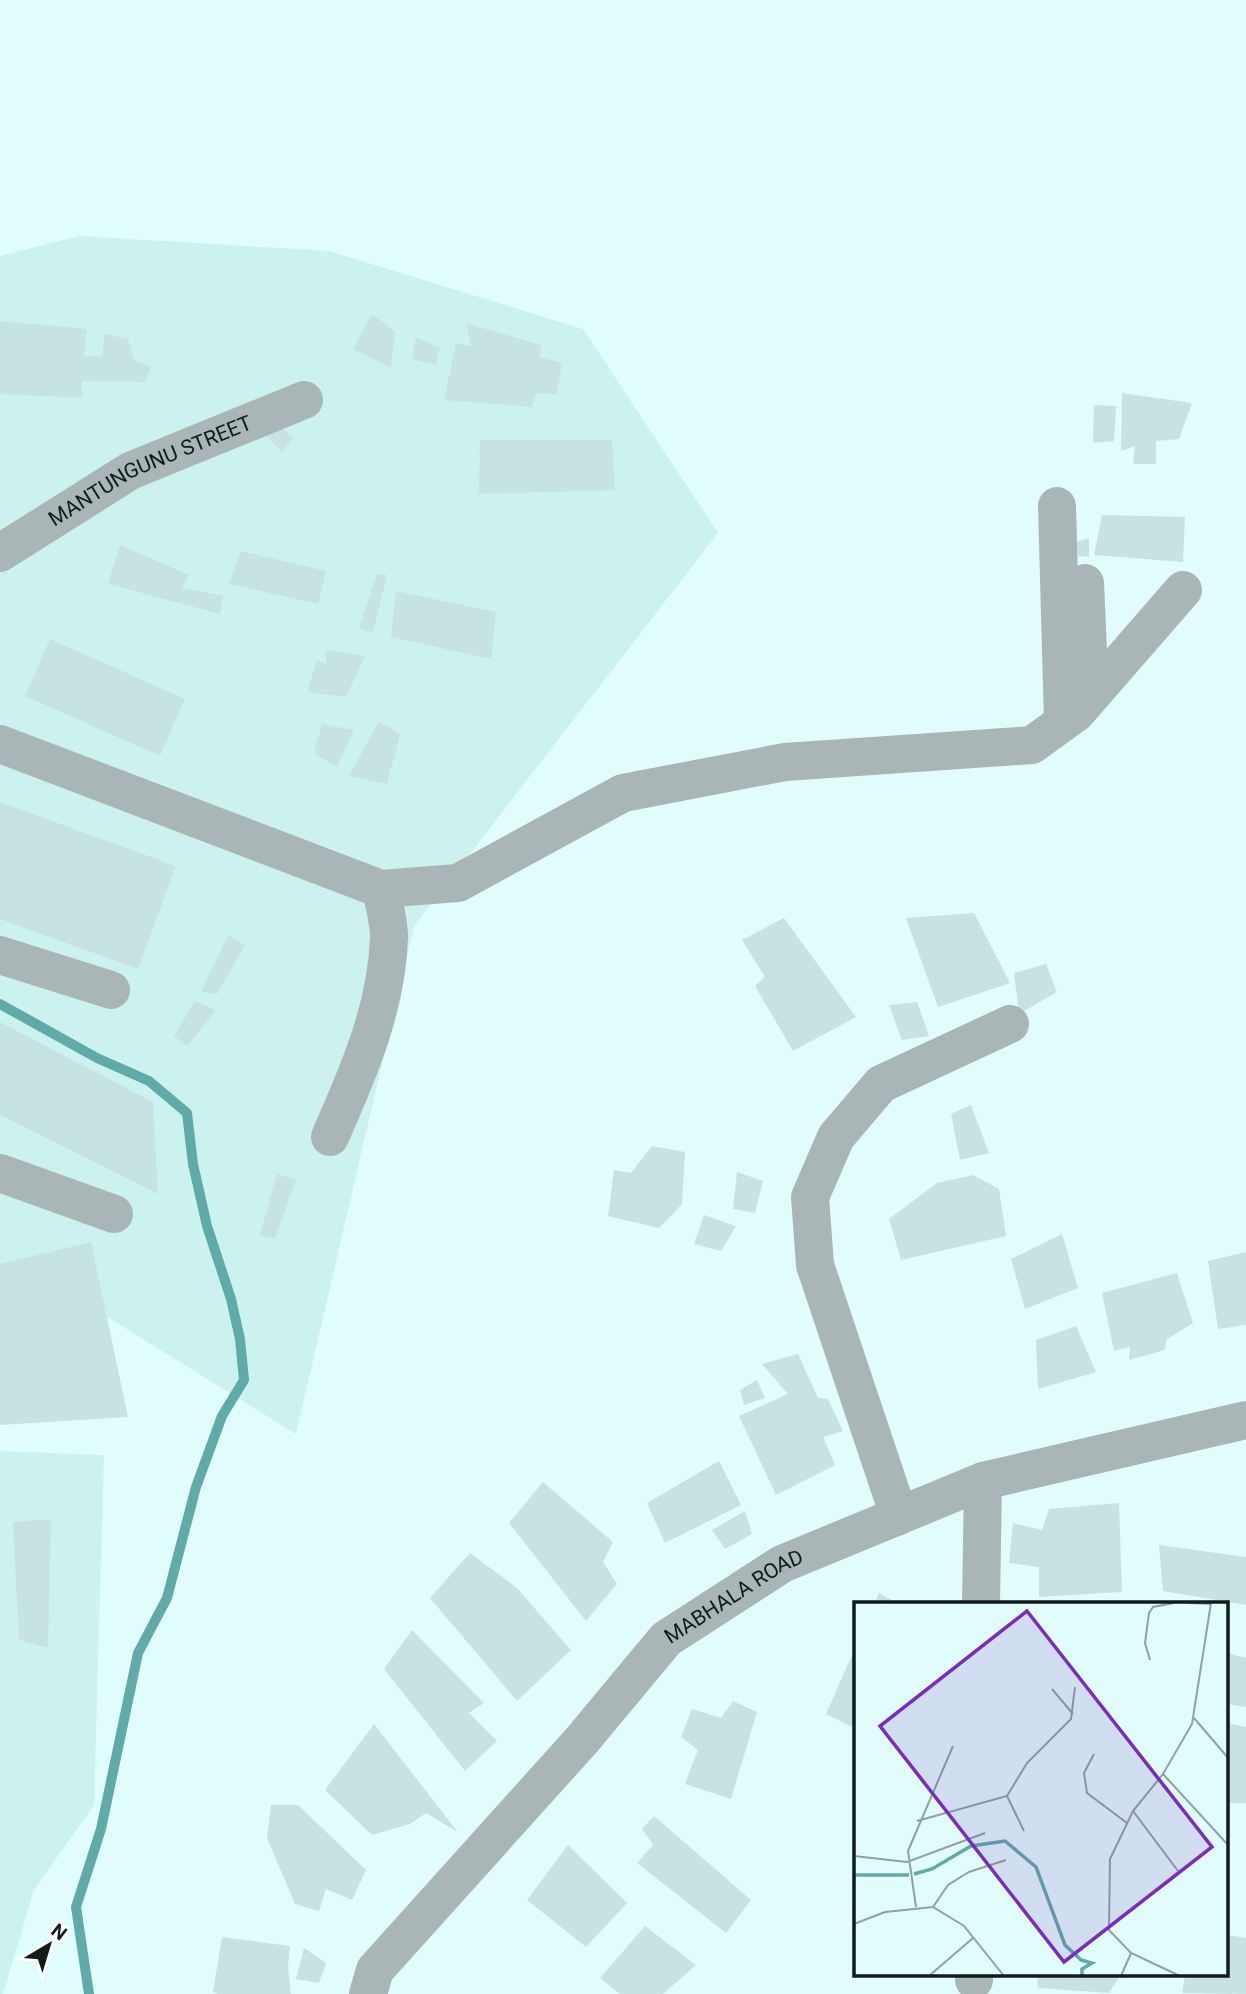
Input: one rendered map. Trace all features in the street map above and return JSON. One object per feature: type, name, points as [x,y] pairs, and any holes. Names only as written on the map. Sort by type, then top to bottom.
[{"type":"street","name":"MANTUNGUNU STREET","points":[[0,553],[130,471],[304,400]]},
{"type":"street","points":[[1057,506],[1063,722]]},
{"type":"street","points":[[1085,583],[1090,696]]},
{"type":"street","points":[[0,744],[381,889],[458,883],[623,793],[785,762],[1032,745],[1076,713],[1183,590]]},
{"type":"street","points":[[330,1137],[366,1054],[384,989],[389,934],[381,889]]},
{"type":"street","points":[[0,955],[111,990]]},
{"type":"street","points":[[899,1516],[815,1265],[810,1197],[836,1138],[881,1084],[1010,1024]]},
{"type":"street","points":[[0,1172],[114,1214]]},
{"type":"street","name":"MABHALA ROAD","points":[[368,1994],[375,1970],[582,1740],[666,1639],[782,1564],[983,1481],[1246,1420]]},
{"type":"street","points":[[981,1602],[983,1481]]},
{"type":"shaded area","points":[[79,236],[329,251],[583,329],[718,533],[414,926],[296,1434],[88,1305],[0,1332],[0,256]]},
{"type":"shaded area","points":[[0,1451],[104,1455],[94,1805],[34,1890],[3,1994],[0,1994]]},
{"type":"building","points":[[372,314],[395,331],[391,368],[353,349]]},
{"type":"building","points":[[0,321],[87,329],[84,355],[102,357],[105,334],[128,339],[134,361],[151,366],[145,382],[82,381],[82,398],[0,394]]},
{"type":"building","points":[[466,323],[541,345],[540,357],[562,363],[557,394],[536,393],[532,407],[444,400],[456,343],[471,346]]},
{"type":"building","points":[[416,337],[440,348],[436,365],[412,359]]},
{"type":"building","points":[[1122,393],[1192,403],[1179,439],[1156,441],[1156,464],[1133,464],[1135,446],[1121,451]]},
{"type":"building","points":[[1094,405],[1116,406],[1114,441],[1093,443]]},
{"type":"building","points":[[277,424],[293,438],[282,452],[262,431]]},
{"type":"building","points":[[480,440],[612,440],[615,490],[479,494]]},
{"type":"building","points":[[1102,515],[1185,517],[1183,562],[1094,555]]},
{"type":"building","points":[[1089,538],[1089,557],[1078,556],[1076,542]]},
{"type":"building","points":[[120,545],[189,575],[182,588],[223,596],[220,614],[108,584]]},
{"type":"building","points":[[241,551],[326,571],[318,604],[229,584]]},
{"type":"building","points":[[377,574],[387,575],[373,633],[359,628]]},
{"type":"building","points":[[396,591],[496,612],[491,659],[391,637]]},
{"type":"building","points":[[50,639],[185,699],[160,756],[25,696]]},
{"type":"building","points":[[326,650],[365,656],[346,697],[307,692],[317,660],[326,664]]},
{"type":"building","points":[[379,721],[400,735],[387,784],[349,776]]},
{"type":"building","points":[[322,724],[354,730],[337,767],[314,753]]},
{"type":"building","points":[[0,802],[176,866],[138,969],[0,919]]},
{"type":"building","points":[[974,913],[1010,983],[938,1007],[906,918]]},
{"type":"building","points":[[784,918],[856,1017],[793,1051],[755,986],[765,977],[742,940]]},
{"type":"building","points":[[228,935],[245,945],[217,994],[201,992]]},
{"type":"building","points":[[1046,964],[1057,992],[1019,1014],[1014,973]]},
{"type":"building","points":[[195,1001],[216,1010],[187,1046],[174,1036]]},
{"type":"building","points":[[917,1002],[929,1036],[902,1040],[889,1005]]},
{"type":"building","points":[[0,1022],[153,1102],[158,1194],[0,1115]]},
{"type":"building","points":[[971,1105],[989,1153],[960,1160],[951,1114]]},
{"type":"building","points":[[652,1146],[685,1152],[682,1204],[659,1228],[608,1216],[614,1170],[631,1173]]},
{"type":"building","points":[[737,1172],[763,1181],[755,1213],[733,1209]]},
{"type":"building","points":[[277,1174],[296,1180],[275,1239],[260,1235]]},
{"type":"building","points":[[973,1175],[999,1189],[1006,1236],[901,1260],[889,1219],[937,1183]]},
{"type":"building","points":[[704,1215],[736,1226],[721,1251],[694,1244]]},
{"type":"building","points":[[1062,1234],[1078,1288],[1025,1309],[1011,1259]]},
{"type":"building","points":[[91,1242],[128,1417],[0,1425],[0,1264]]},
{"type":"building","points":[[1246,1252],[1246,1325],[1218,1329],[1208,1261]]},
{"type":"building","points":[[1177,1273],[1193,1323],[1166,1340],[1165,1350],[1129,1360],[1130,1347],[1114,1351],[1102,1293]]},
{"type":"building","points":[[1076,1326],[1096,1372],[1038,1389],[1036,1340]]},
{"type":"building","points":[[798,1354],[818,1398],[828,1399],[843,1431],[823,1437],[835,1465],[776,1495],[739,1416],[788,1394],[762,1364]]},
{"type":"building","points":[[757,1380],[765,1398],[744,1405],[740,1390]]},
{"type":"building","points":[[719,1461],[741,1505],[665,1543],[647,1503]]},
{"type":"building","points":[[543,1482],[613,1542],[603,1562],[617,1584],[586,1621],[509,1523]]},
{"type":"building","points":[[1119,1503],[1122,1592],[1039,1597],[1039,1567],[1009,1563],[1013,1523],[1042,1530],[1049,1509]]},
{"type":"building","points":[[745,1511],[752,1534],[725,1549],[712,1530]]},
{"type":"building","points":[[51,1519],[48,1648],[19,1640],[13,1522]]},
{"type":"building","points":[[1159,1545],[1246,1557],[1246,1605],[1163,1591]]},
{"type":"building","points":[[470,1553],[517,1588],[571,1650],[517,1701],[430,1598]]},
{"type":"building","points":[[879,1593],[895,1602],[875,1602]]},
{"type":"building","points":[[412,1630],[484,1703],[469,1713],[497,1741],[465,1771],[384,1669]]},
{"type":"building","points":[[854,1651],[854,1728],[826,1714]]},
{"type":"building","points":[[1228,1653],[1246,1658],[1246,1707],[1228,1704]]},
{"type":"building","points":[[733,1701],[757,1712],[731,1799],[685,1784],[698,1750],[681,1737],[692,1709],[721,1718]]},
{"type":"building","points":[[1228,1723],[1246,1727],[1246,1803],[1228,1803]]},
{"type":"building","points":[[374,1724],[457,1831],[426,1813],[410,1824],[372,1835],[325,1790]]},
{"type":"building","points":[[271,1805],[298,1805],[366,1870],[352,1900],[326,1889],[319,1911],[295,1904],[267,1838]]},
{"type":"building","points":[[654,1816],[751,1900],[726,1933],[637,1863],[653,1845],[642,1829]]},
{"type":"building","points":[[568,1845],[627,1903],[586,1947],[527,1900]]},
{"type":"building","points":[[645,1926],[696,1965],[663,1994],[620,1994],[600,1978]]},
{"type":"building","points":[[1228,1935],[1246,1938],[1246,1994],[1182,1993],[1185,1976],[1228,1976]]},
{"type":"building","points":[[222,1937],[290,1946],[288,1967],[291,1994],[213,1992]]},
{"type":"building","points":[[304,1948],[326,1963],[319,1983],[296,1979]]},
{"type":"building","points":[[1037,1976],[1129,1976],[1130,1978],[1119,1977],[1109,1993],[1038,1988]]},
{"type":"waterway","points":[[0,1004],[97,1058],[149,1081],[187,1113],[193,1164],[207,1226],[231,1299],[240,1339],[244,1380],[222,1416],[196,1487],[167,1598],[138,1653],[101,1829],[76,1907],[89,1994]]}]
